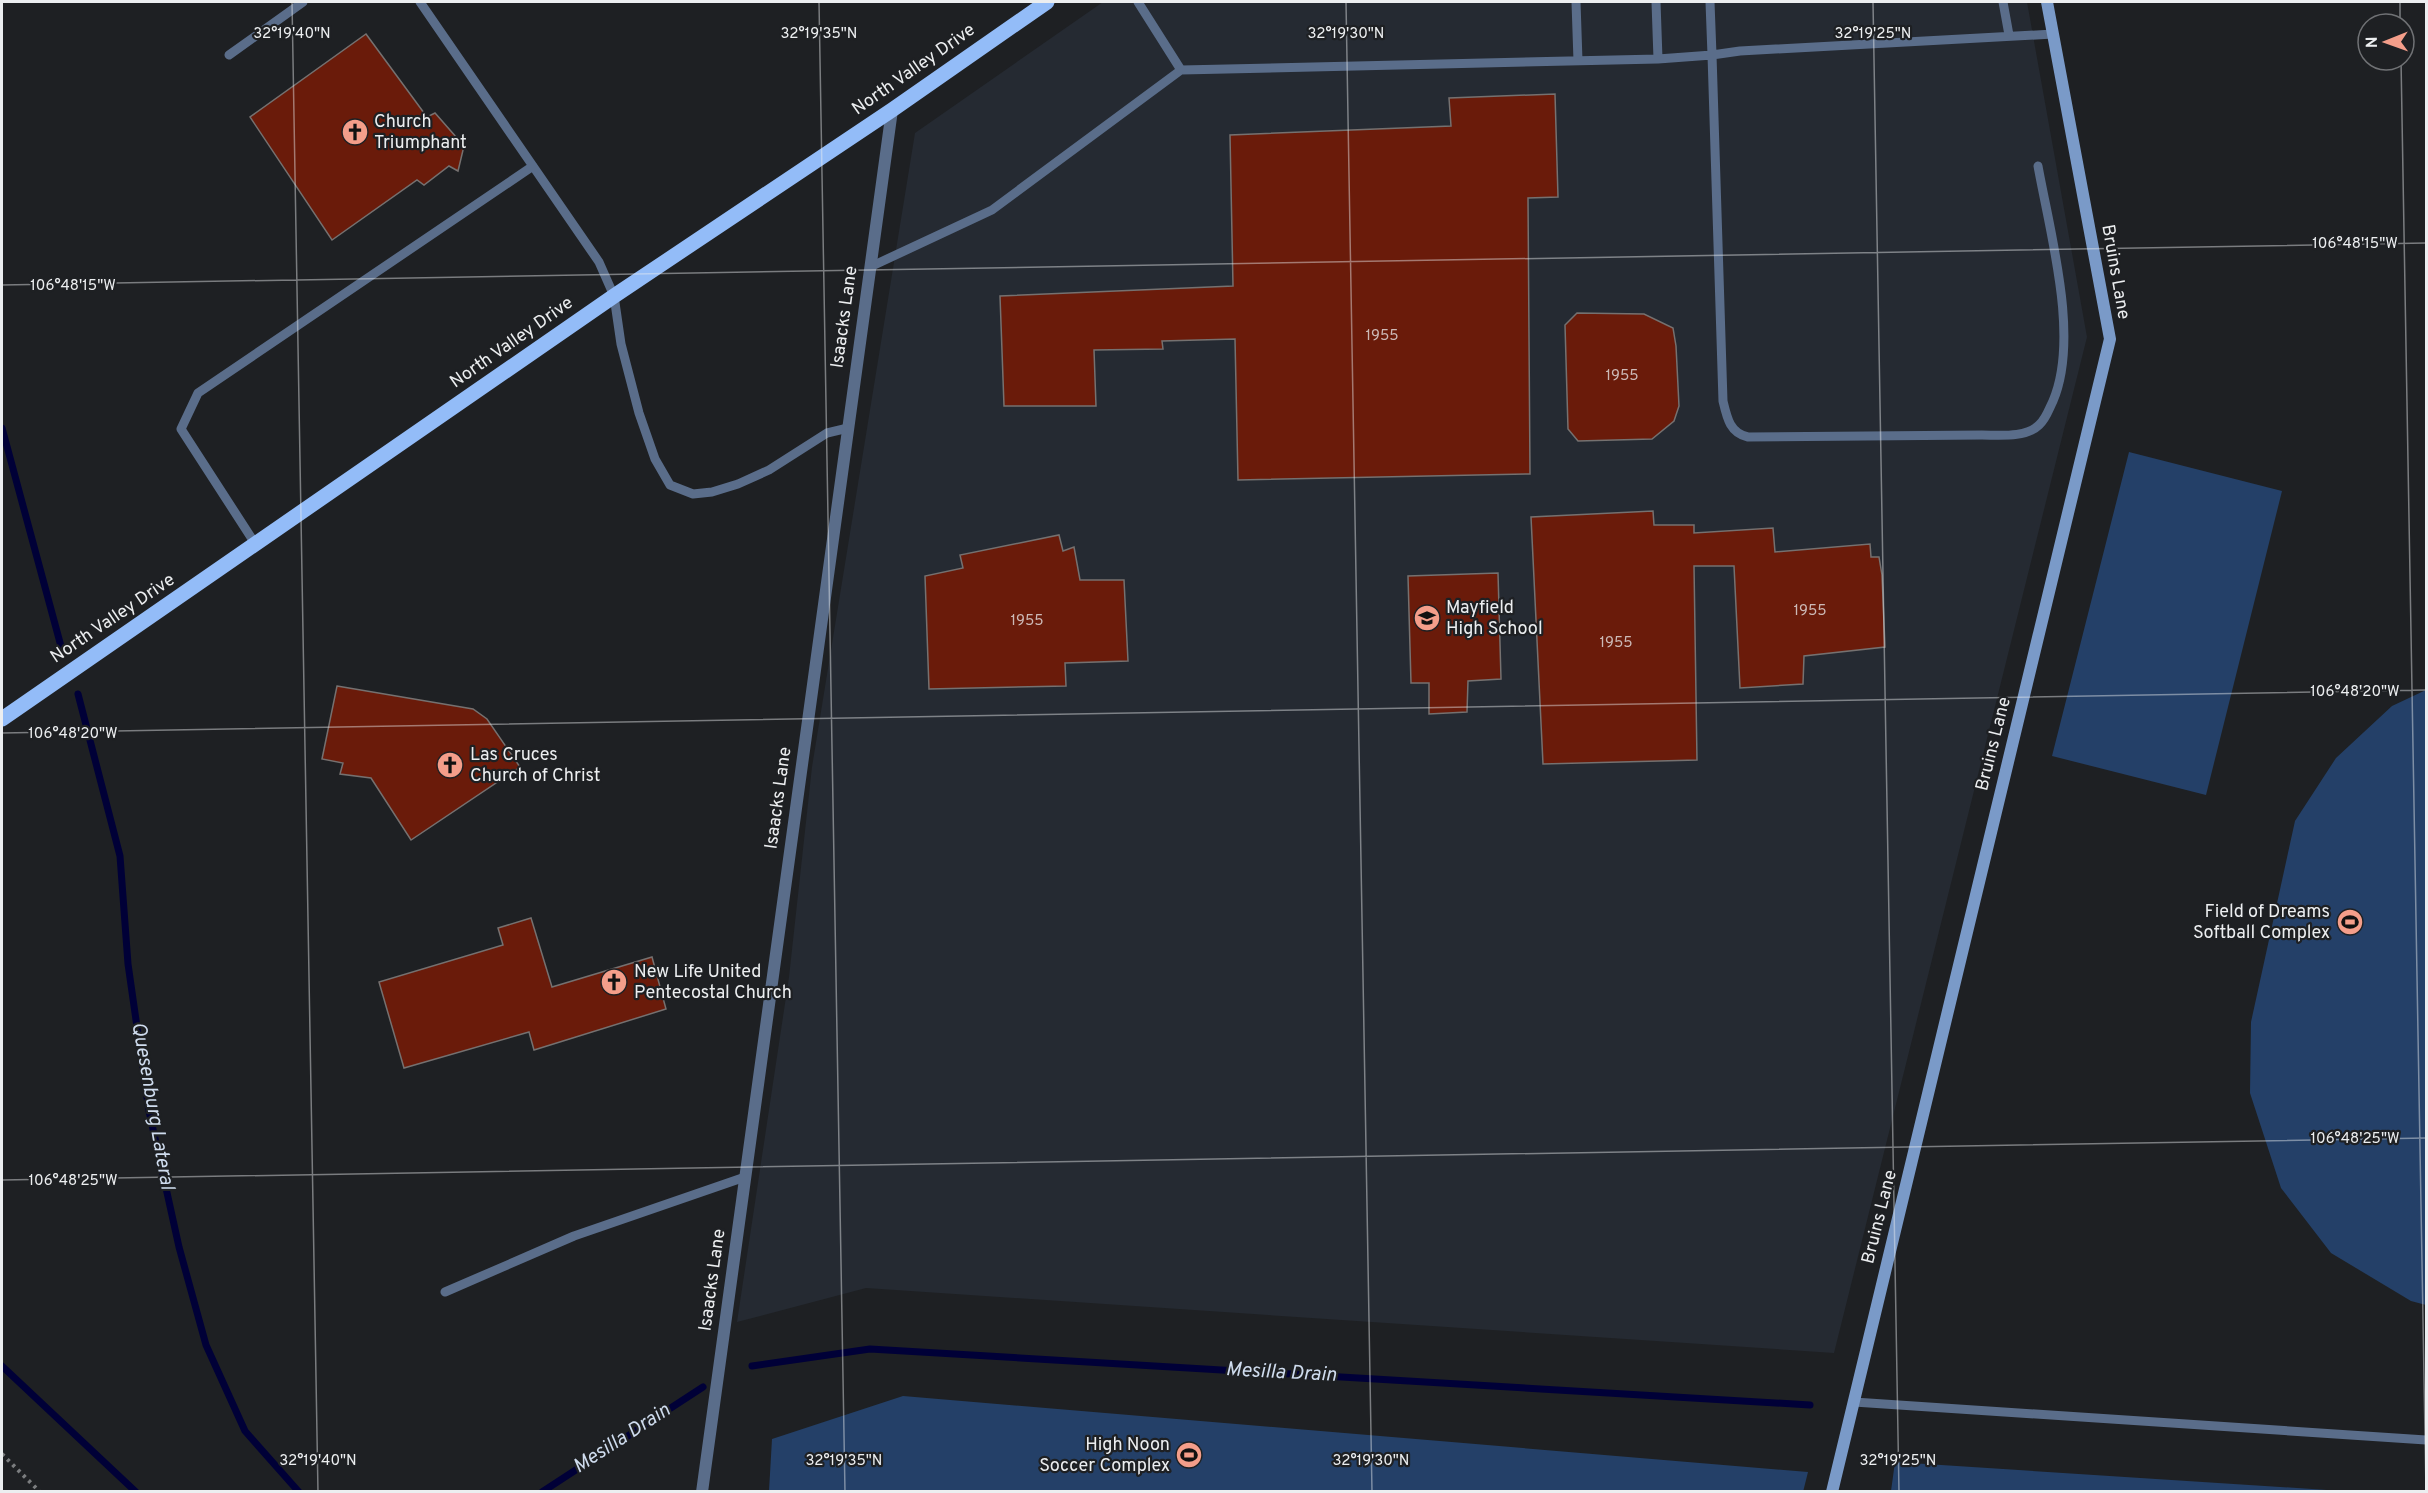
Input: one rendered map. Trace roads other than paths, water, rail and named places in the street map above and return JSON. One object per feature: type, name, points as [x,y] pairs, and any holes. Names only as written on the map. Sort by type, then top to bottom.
[{"type":"main road","name":"North Valley Drive","points":[[2,719],[614,296],[892,110],[1047,2]]},
{"type":"street","name":"Bruins Lane","points":[[1832,1491],[2110,339],[2047,2]]},
{"type":"street","name":"Isaacks Lane","points":[[702,1491],[892,110]]},
{"type":"lane","points":[[229,56],[303,2]]},
{"type":"lane","points":[[420,2],[599,262],[614,296],[621,344],[639,413],[655,459],[670,485],[693,494],[712,492],[738,484],[769,470],[827,433],[848,428]]},
{"type":"lane","points":[[1138,2],[1181,70]]},
{"type":"lane","points":[[1576,2],[1578,61]]},
{"type":"lane","points":[[1656,2],[1658,59]]},
{"type":"lane","points":[[1710,2],[1723,401],[1732,428],[1739,435],[1748,437],[2018,434],[2033,430],[2040,425],[2057,392],[2062,369],[2064,339],[2060,290],[2038,166]]},
{"type":"lane","points":[[2003,2],[2009,35]]},
{"type":"lane","points":[[870,267],[992,210],[1181,70],[1658,59],[1740,51],[2053,34]]},
{"type":"lane","points":[[256,545],[181,429],[198,393],[533,166]]},
{"type":"lane","points":[[445,1292],[574,1236],[745,1177]]},
{"type":"lane","points":[[1854,1402],[2427,1440]]},
{"type":"waterway","name":"Quesenburg Lateral","points":[[2,428],[62,650]]},
{"type":"waterway","name":"Quesenburg Lateral","points":[[78,694],[120,856],[128,964],[149,1111],[179,1247],[206,1345],[245,1431],[299,1492]]},
{"type":"waterway","name":"Mesilla Drain","points":[[752,1366],[870,1349],[1810,1405]]},
{"type":"waterway","points":[[2,1366],[136,1492]]},
{"type":"waterway","name":"Mesilla Drain","points":[[542,1492],[703,1387]]},
{"type":"place","name":"Church Triumphant","points":[[355,132]]},
{"type":"place","name":"Mayfield High School","points":[[1427,618]]},
{"type":"place","name":"Las Cruces Church of Christ","points":[[450,765]]},
{"type":"place","name":"Field of Dreams Softball Complex","points":[[2350,922]]},
{"type":"place","name":"New Life United Pentecostal Church","points":[[614,982]]},
{"type":"place","name":"High Noon Soccer Complex","points":[[1189,1455]]}]
